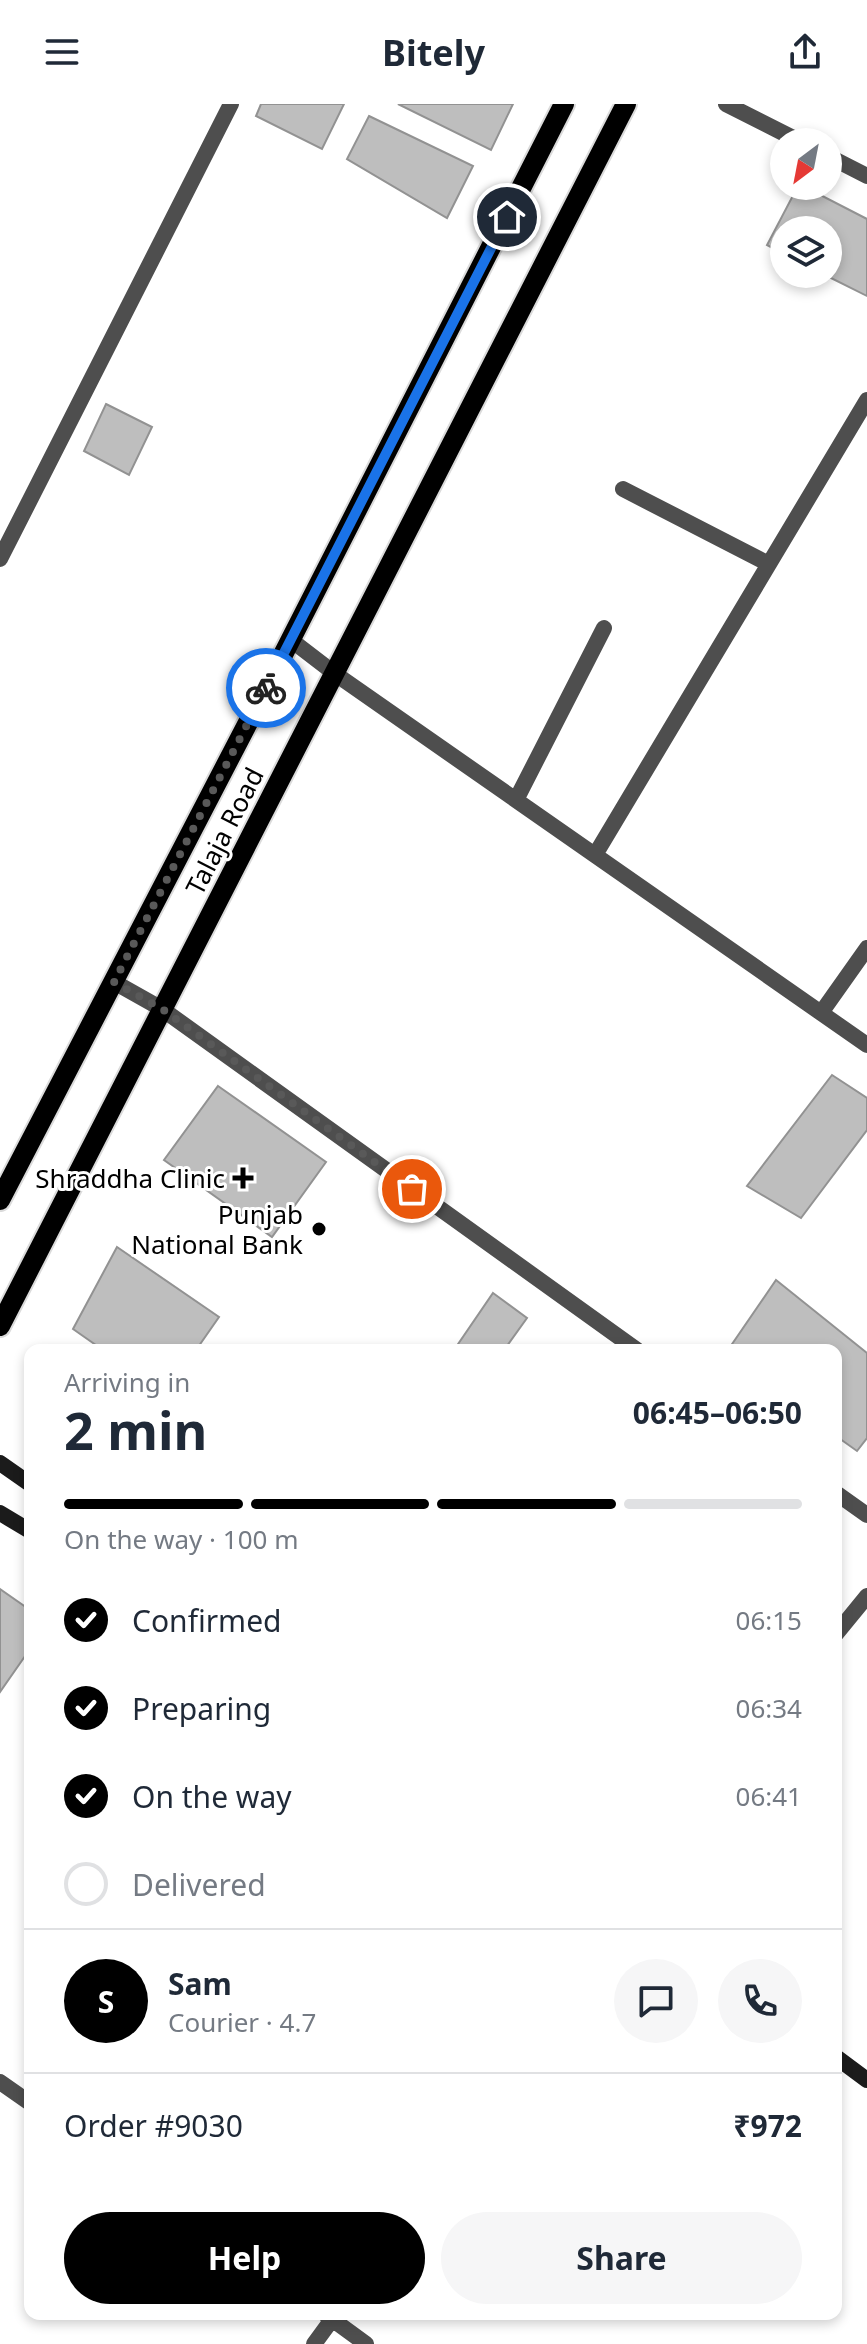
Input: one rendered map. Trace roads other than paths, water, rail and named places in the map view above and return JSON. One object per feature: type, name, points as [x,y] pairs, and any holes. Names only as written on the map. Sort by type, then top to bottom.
[{"type":"main road","name":"Talaja Road","points":[[0,1200],[291,640],[564,104]]},
{"type":"main road","name":"Talaja Road","points":[[0,1326],[626,104]]},
{"type":"main road","points":[[0,1463],[24,1480]]},
{"type":"main road","points":[[0,1513],[24,1527]]},
{"type":"main road","points":[[842,2061],[867,2080]]},
{"type":"street","points":[[0,559],[231,104]]},
{"type":"street","points":[[726,104],[773,128]]},
{"type":"street","points":[[842,163],[867,176]]},
{"type":"street","points":[[595,855],[867,400]]},
{"type":"street","points":[[623,489],[769,564]]},
{"type":"street","points":[[516,800],[604,628]]},
{"type":"street","points":[[291,640],[867,1045]]},
{"type":"street","points":[[821,1013],[867,948]]},
{"type":"street","points":[[114,982],[162,1009],[629,1344]]},
{"type":"street","points":[[842,1497],[867,1515]]},
{"type":"street","points":[[842,1627],[867,1596]]},
{"type":"street","points":[[0,2082],[24,2099]]},
{"type":"street","points":[[314,2344],[329,2320]]},
{"type":"street","points":[[336,2320],[366,2344]]},
{"type":"place","name":"Shraddha Clinic","points":[[243,1178]]},
{"type":"place","name":"Punjab National Bank","points":[[319,1229]]}]
